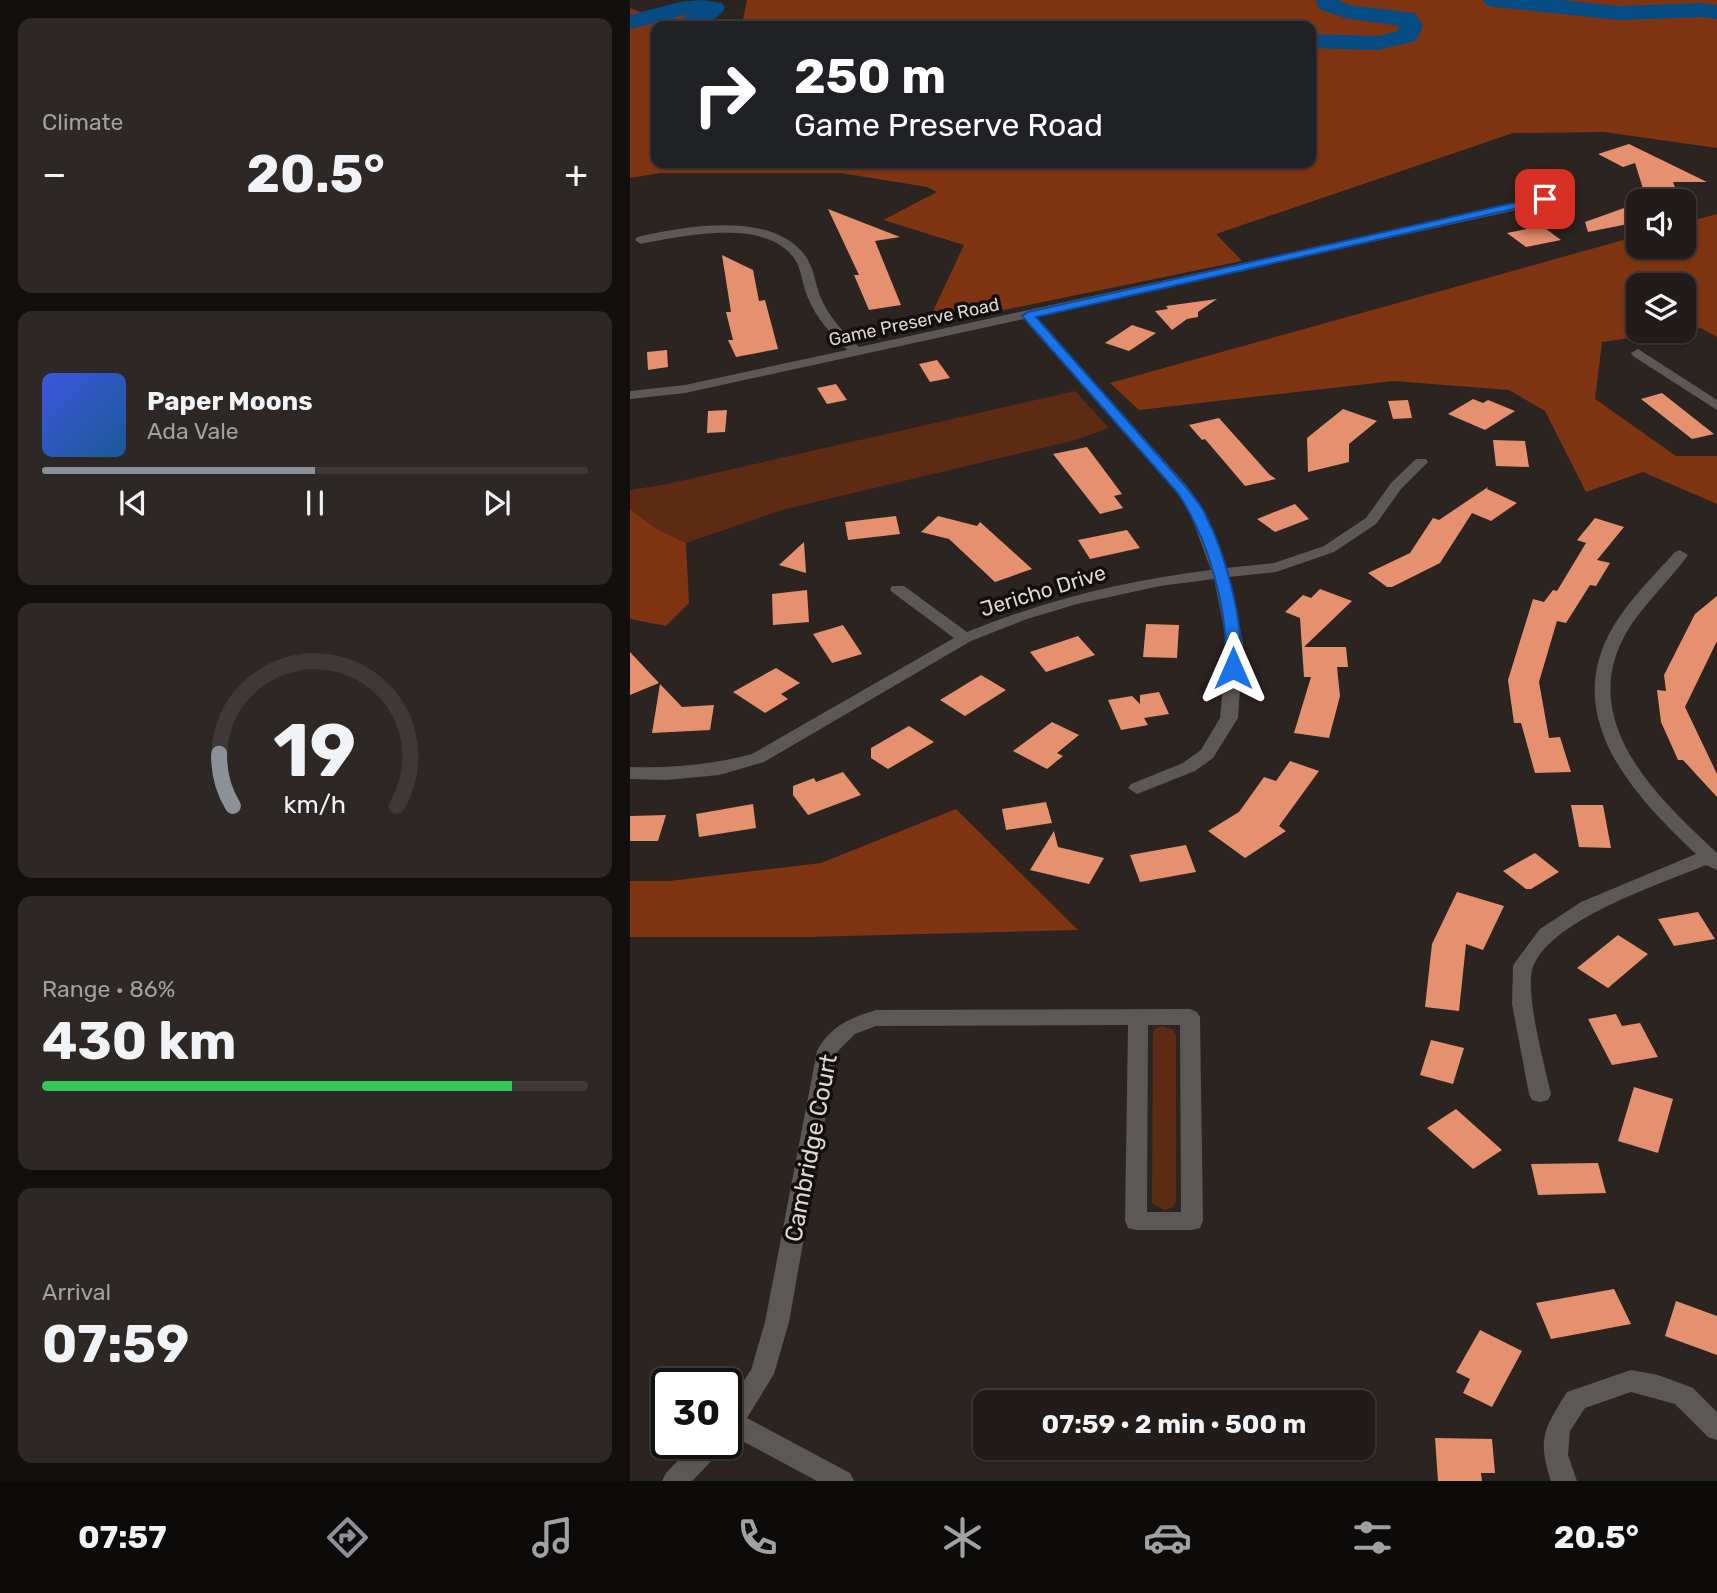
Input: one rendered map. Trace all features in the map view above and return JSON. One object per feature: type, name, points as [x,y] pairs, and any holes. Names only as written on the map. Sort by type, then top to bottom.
[{"type":"street","name":"Game Preserve Road","points":[[630,395],[685,389],[1531,204],[1560,193],[1570,185]]},
{"type":"street","points":[[641,240],[717,228],[751,231],[790,246],[801,258],[817,304],[844,341],[858,352]]},
{"type":"street","points":[[1028,316],[1181,489],[1198,513],[1221,575],[1235,643],[1229,718],[1207,754],[1189,767],[1137,788]]},
{"type":"street","points":[[1638,353],[1717,406]]},
{"type":"street","name":"Jericho Drive","points":[[630,773],[667,774],[719,769],[758,758],[965,638],[1018,617],[1073,600],[1160,581],[1276,567],[1329,549],[1371,521],[1396,486],[1422,462]]},
{"type":"street","points":[[1540,1094],[1522,1004],[1523,966],[1547,934],[1588,906],[1713,860],[1657,807],[1620,755],[1603,718],[1601,684],[1611,649],[1628,620],[1680,555]]},
{"type":"street","points":[[898,589],[965,638]]},
{"type":"street","name":"Cambridge Court","points":[[742,1405],[762,1374],[777,1322],[827,1051],[836,1035],[855,1023],[876,1018],[1138,1017],[1189,1017],[1192,1221],[1136,1221],[1138,1017]]},
{"type":"street","points":[[1564,1481],[1555,1455],[1558,1429],[1576,1400],[1631,1381],[1658,1386],[1684,1396],[1717,1429]]},
{"type":"street","points":[[742,1432],[841,1481]]},
{"type":"street","points":[[675,1481],[696,1459]]},
{"type":"shaded area","points":[[747,0],[1717,0],[1717,148],[1604,132],[1513,133],[1216,234],[1242,261],[926,326],[964,245],[883,220],[937,192],[927,187],[841,173],[660,173],[630,178],[630,8],[653,17],[683,8],[714,8],[697,21],[651,21],[651,168],[1316,168],[1316,21],[743,20]]},
{"type":"shaded area","points":[[1717,214],[1717,337],[1701,328],[1696,329],[1696,273],[1626,273],[1626,339],[1602,342],[1595,399],[1676,456],[1717,456],[1717,504],[1643,472],[1586,492],[1545,411],[1509,390],[1394,381],[1139,410],[1110,383],[1626,239],[1626,259],[1696,259],[1696,220]]},
{"type":"shaded area","points":[[1075,391],[1109,428],[1076,440],[782,510],[686,543],[655,528],[630,509],[630,490],[667,484]]},
{"type":"shaded area","points":[[630,509],[655,528],[686,543],[689,603],[666,626],[630,619]]},
{"type":"shaded area","points":[[956,809],[1078,930],[807,937],[630,937],[630,881],[669,881],[821,863]]},
{"type":"shaded area","points":[[1163,1026],[1173,1030],[1176,1035],[1176,1201],[1172,1208],[1164,1210],[1152,1203],[1153,1033],[1156,1028]]},
{"type":"building","points":[[1629,144],[1707,182],[1673,182],[1676,189],[1643,189],[1635,163],[1623,167],[1598,154]]},
{"type":"building","points":[[1626,207],[1626,224],[1588,232],[1585,222]]},
{"type":"building","points":[[828,209],[900,237],[875,241],[901,305],[869,310],[854,275],[859,275]]},
{"type":"building","points":[[1542,226],[1561,240],[1526,247],[1507,233]]},
{"type":"building","points":[[722,255],[753,270],[759,301],[765,300],[778,349],[736,357],[728,340],[733,340],[726,312],[731,312]]},
{"type":"building","points":[[1217,299],[1198,312],[1198,317],[1187,319],[1172,330],[1155,311],[1168,309],[1166,306]]},
{"type":"building","points":[[1132,325],[1156,333],[1129,351],[1105,343]]},
{"type":"building","points":[[667,350],[668,367],[648,370],[647,352]]},
{"type":"building","points":[[937,360],[950,378],[930,382],[919,364]]},
{"type":"building","points":[[836,384],[847,400],[827,404],[817,388]]},
{"type":"building","points":[[1662,393],[1714,434],[1692,439],[1641,399]]},
{"type":"building","points":[[1473,399],[1483,403],[1488,400],[1515,411],[1485,430],[1448,414]]},
{"type":"building","points":[[1408,400],[1412,418],[1393,419],[1388,401]]},
{"type":"building","points":[[1343,409],[1377,421],[1349,444],[1349,462],[1308,472],[1307,438]]},
{"type":"building","points":[[727,410],[725,432],[707,433],[708,411]]},
{"type":"building","points":[[1219,418],[1276,479],[1245,486],[1205,439],[1202,440],[1189,425]]},
{"type":"building","points":[[1493,440],[1525,441],[1529,467],[1496,466]]},
{"type":"building","points":[[1087,447],[1122,494],[1114,496],[1123,508],[1100,514],[1053,454]]},
{"type":"building","points":[[1488,487],[1487,489],[1517,503],[1491,521],[1472,513],[1440,563],[1392,587],[1387,587],[1368,573],[1410,553],[1433,518],[1439,520]]},
{"type":"building","points":[[1295,504],[1309,519],[1275,532],[1257,519]]},
{"type":"building","points":[[896,516],[900,534],[848,540],[845,522]]},
{"type":"building","points":[[938,516],[977,526],[980,522],[1032,569],[995,582],[949,539],[921,532]]},
{"type":"building","points":[[1595,518],[1624,527],[1597,560],[1610,563],[1596,586],[1590,585],[1566,623],[1557,621],[1539,682],[1549,738],[1560,737],[1571,772],[1535,773],[1521,723],[1514,723],[1508,680],[1533,599],[1544,602],[1553,590],[1557,591],[1586,543],[1577,540]]},
{"type":"building","points":[[1127,530],[1140,548],[1090,559],[1078,540]]},
{"type":"building","points":[[804,542],[806,573],[779,565]]},
{"type":"building","points":[[1320,589],[1352,601],[1304,647],[1346,647],[1348,667],[1337,667],[1340,696],[1329,738],[1294,733],[1311,677],[1304,677],[1300,618],[1285,612],[1303,595],[1311,598]]},
{"type":"building","points":[[807,590],[809,622],[773,625],[772,594]]},
{"type":"building","points":[[1717,596],[1717,641],[1685,707],[1717,774],[1717,797],[1683,760],[1678,760],[1661,722],[1657,690],[1666,691],[1664,675],[1695,614]]},
{"type":"building","points":[[1146,624],[1179,625],[1177,658],[1143,657]]},
{"type":"building","points":[[843,625],[862,654],[832,663],[813,634]]},
{"type":"building","points":[[1078,636],[1095,655],[1046,672],[1030,652]]},
{"type":"building","points":[[630,652],[659,683],[630,695]]},
{"type":"building","points":[[776,668],[800,683],[781,694],[788,699],[765,713],[733,692]]},
{"type":"building","points":[[981,675],[1006,690],[965,716],[940,700]]},
{"type":"building","points":[[660,684],[682,707],[714,705],[710,730],[652,733]]},
{"type":"building","points":[[1159,692],[1169,714],[1144,718],[1148,725],[1121,730],[1108,700],[1132,696],[1140,704],[1140,695]]},
{"type":"building","points":[[1052,722],[1079,735],[1057,753],[1063,756],[1047,769],[1013,751]]},
{"type":"building","points":[[909,726],[934,742],[888,769],[871,758],[871,748]]},
{"type":"building","points":[[1290,761],[1319,771],[1279,826],[1286,831],[1245,858],[1208,831],[1239,812],[1264,777],[1276,781]]},
{"type":"building","points":[[843,772],[861,795],[808,815],[793,795],[793,786],[814,778],[816,782]]},
{"type":"building","points":[[1046,802],[1052,823],[1006,830],[1002,809]]},
{"type":"building","points":[[753,804],[756,828],[699,837],[696,814]]},
{"type":"building","points":[[1571,805],[1603,805],[1611,848],[1579,847]]},
{"type":"building","points":[[666,815],[658,841],[630,841],[630,816]]},
{"type":"building","points":[[1054,831],[1058,847],[1104,858],[1089,884],[1030,870]]},
{"type":"building","points":[[1186,845],[1196,872],[1140,882],[1130,855]]},
{"type":"building","points":[[1535,853],[1559,872],[1531,889],[1526,889],[1503,871]]},
{"type":"building","points":[[1457,892],[1504,906],[1483,950],[1466,944],[1459,1011],[1425,1007],[1432,944]]},
{"type":"building","points":[[1698,912],[1715,939],[1674,946],[1658,919]]},
{"type":"building","points":[[1618,935],[1648,954],[1608,988],[1577,968]]},
{"type":"building","points":[[1616,1014],[1622,1026],[1640,1023],[1658,1057],[1612,1065],[1588,1019]]},
{"type":"building","points":[[1431,1040],[1464,1048],[1453,1084],[1420,1075]]},
{"type":"building","points":[[1634,1087],[1673,1099],[1658,1153],[1618,1141]]},
{"type":"building","points":[[1456,1109],[1502,1150],[1473,1169],[1427,1128]]},
{"type":"building","points":[[1598,1163],[1606,1193],[1538,1195],[1531,1164]]},
{"type":"building","points":[[1614,1289],[1631,1324],[1551,1339],[1536,1303]]},
{"type":"building","points":[[1676,1301],[1717,1316],[1717,1355],[1665,1336]]},
{"type":"building","points":[[1480,1330],[1522,1351],[1492,1407],[1463,1393],[1470,1379],[1456,1372]]},
{"type":"building","points":[[1435,1438],[1492,1439],[1495,1473],[1481,1473],[1482,1481],[1438,1481]]},
{"type":"waterway","points":[[1316,41],[1378,43],[1408,36],[1411,26],[1407,18],[1345,11],[1327,4],[1327,0]]},
{"type":"waterway","points":[[1494,0],[1619,13],[1703,10],[1717,12]]},
{"type":"waterway","points":[[630,22],[680,9],[714,8],[708,16],[696,21]]},
{"type":"route","points":[[1233,668],[1235,643],[1221,575],[1198,513],[1181,489],[1028,316],[1545,199]]}]
